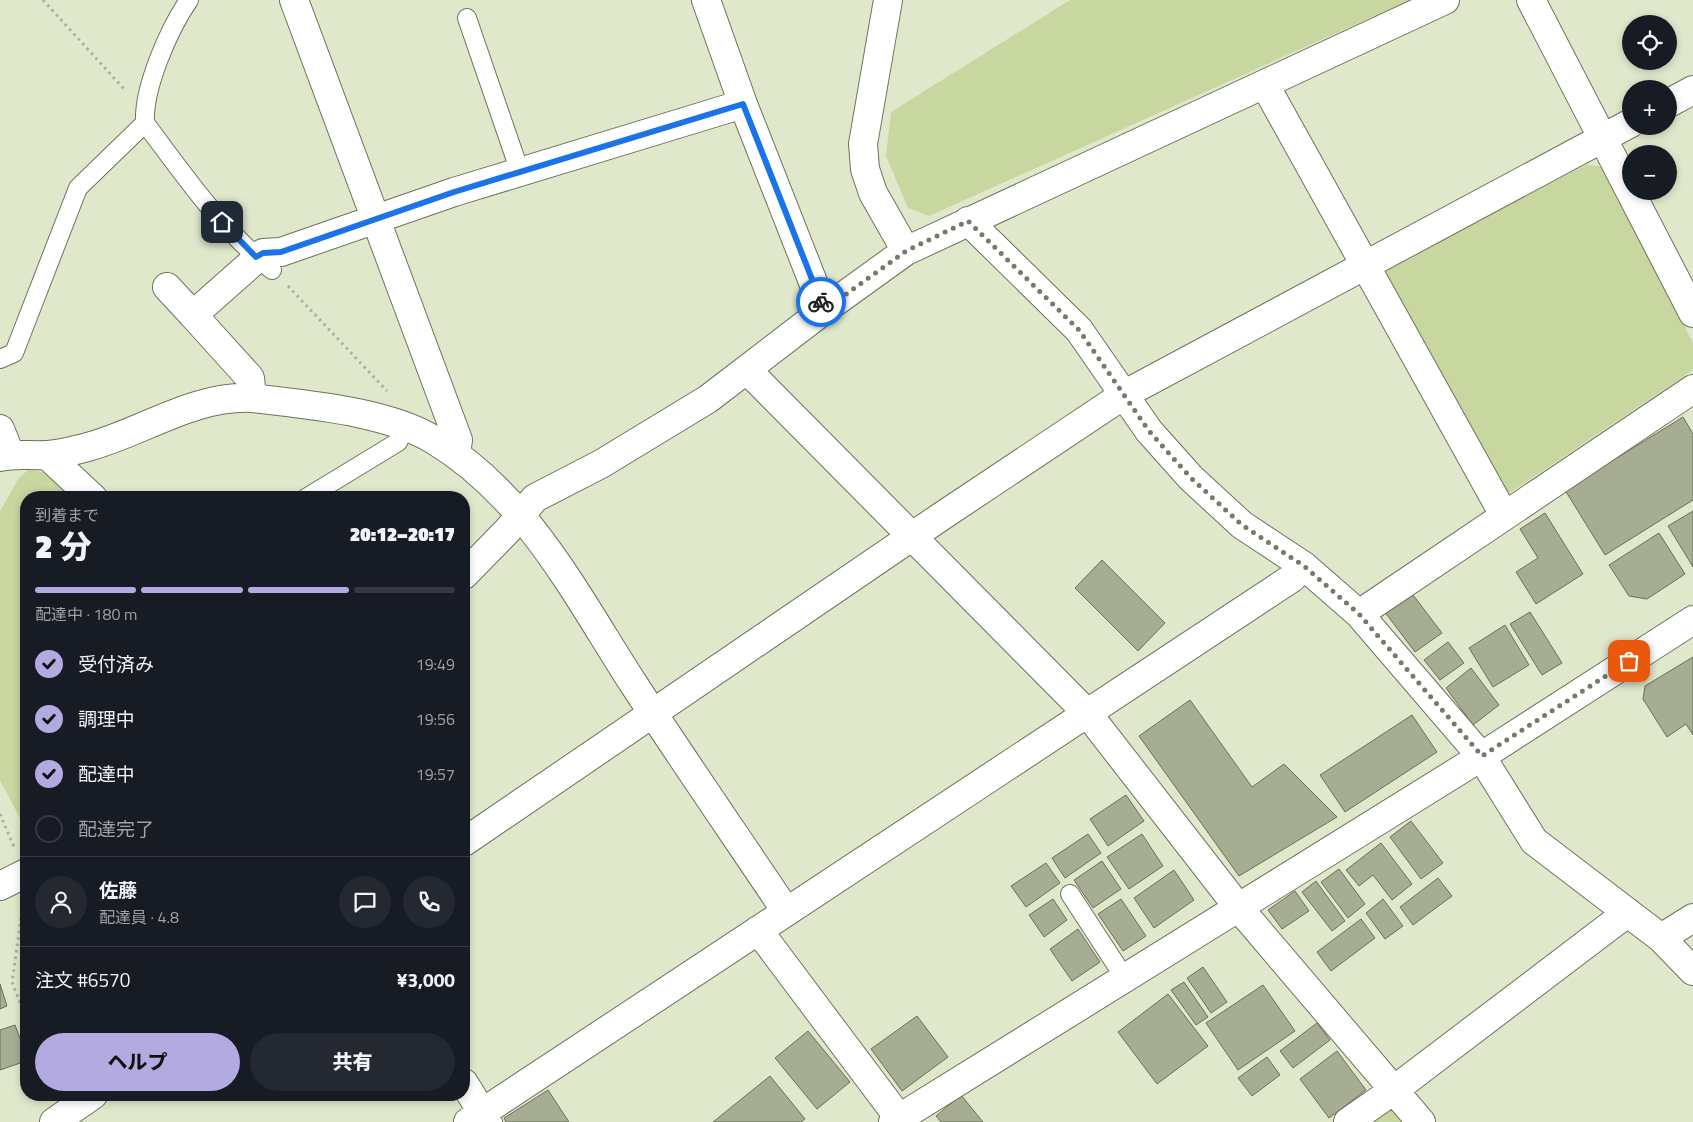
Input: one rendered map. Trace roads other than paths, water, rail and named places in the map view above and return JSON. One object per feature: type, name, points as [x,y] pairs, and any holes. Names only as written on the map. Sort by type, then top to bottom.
[{"type":"street","points":[[294,0],[458,440],[456,454]]},
{"type":"street","points":[[706,0],[743,104],[824,310]]},
{"type":"street","points":[[888,0],[863,144],[865,169],[873,193],[906,251]]},
{"type":"street","points":[[470,569],[535,498],[601,464],[708,400],[824,310],[906,251],[1445,0]]},
{"type":"street","points":[[1531,0],[1693,313]]},
{"type":"street","points":[[1265,85],[1504,515]]},
{"type":"street","points":[[1677,99],[1693,90]]},
{"type":"street","points":[[193,315],[264,263],[263,253],[281,252],[520,172],[743,104]]},
{"type":"street","points":[[470,838],[1125,394],[1622,128]]},
{"type":"street","points":[[968,221],[1079,330],[1149,431],[1191,478],[1242,525],[1304,566],[1359,614],[1482,756],[1534,841],[1662,938],[1693,971]]},
{"type":"street","points":[[167,287],[250,378],[252,398]]},
{"type":"street","points":[[747,370],[1088,714],[1238,907],[1421,1122]]},
{"type":"street","points":[[1359,614],[1693,389]]},
{"type":"street","points":[[0,429],[5,456],[48,456],[85,448],[193,407],[233,397],[252,398],[368,415],[433,439],[456,454],[508,499],[537,533],[653,713],[786,911]]},
{"type":"street","points":[[48,456],[86,491]]},
{"type":"street","points":[[470,1096],[480,1119],[786,911],[1292,578],[1304,566]]},
{"type":"street","points":[[758,930],[898,1121],[1124,977],[1482,756],[1693,620]]},
{"type":"street","points":[[1348,1122],[1394,1090],[1627,913]]},
{"type":"street","points":[[1662,938],[1693,918]]},
{"type":"street","points":[[54,1122],[84,1101]]},
{"type":"lane","points":[[0,359],[14,352],[78,188],[145,117],[166,39],[189,0]]},
{"type":"lane","points":[[467,18],[520,172]]},
{"type":"lane","points":[[145,117],[196,192],[264,263]]},
{"type":"lane","points":[[318,491],[398,442],[405,428]]},
{"type":"lane","points":[[1070,894],[1124,977]]}]
